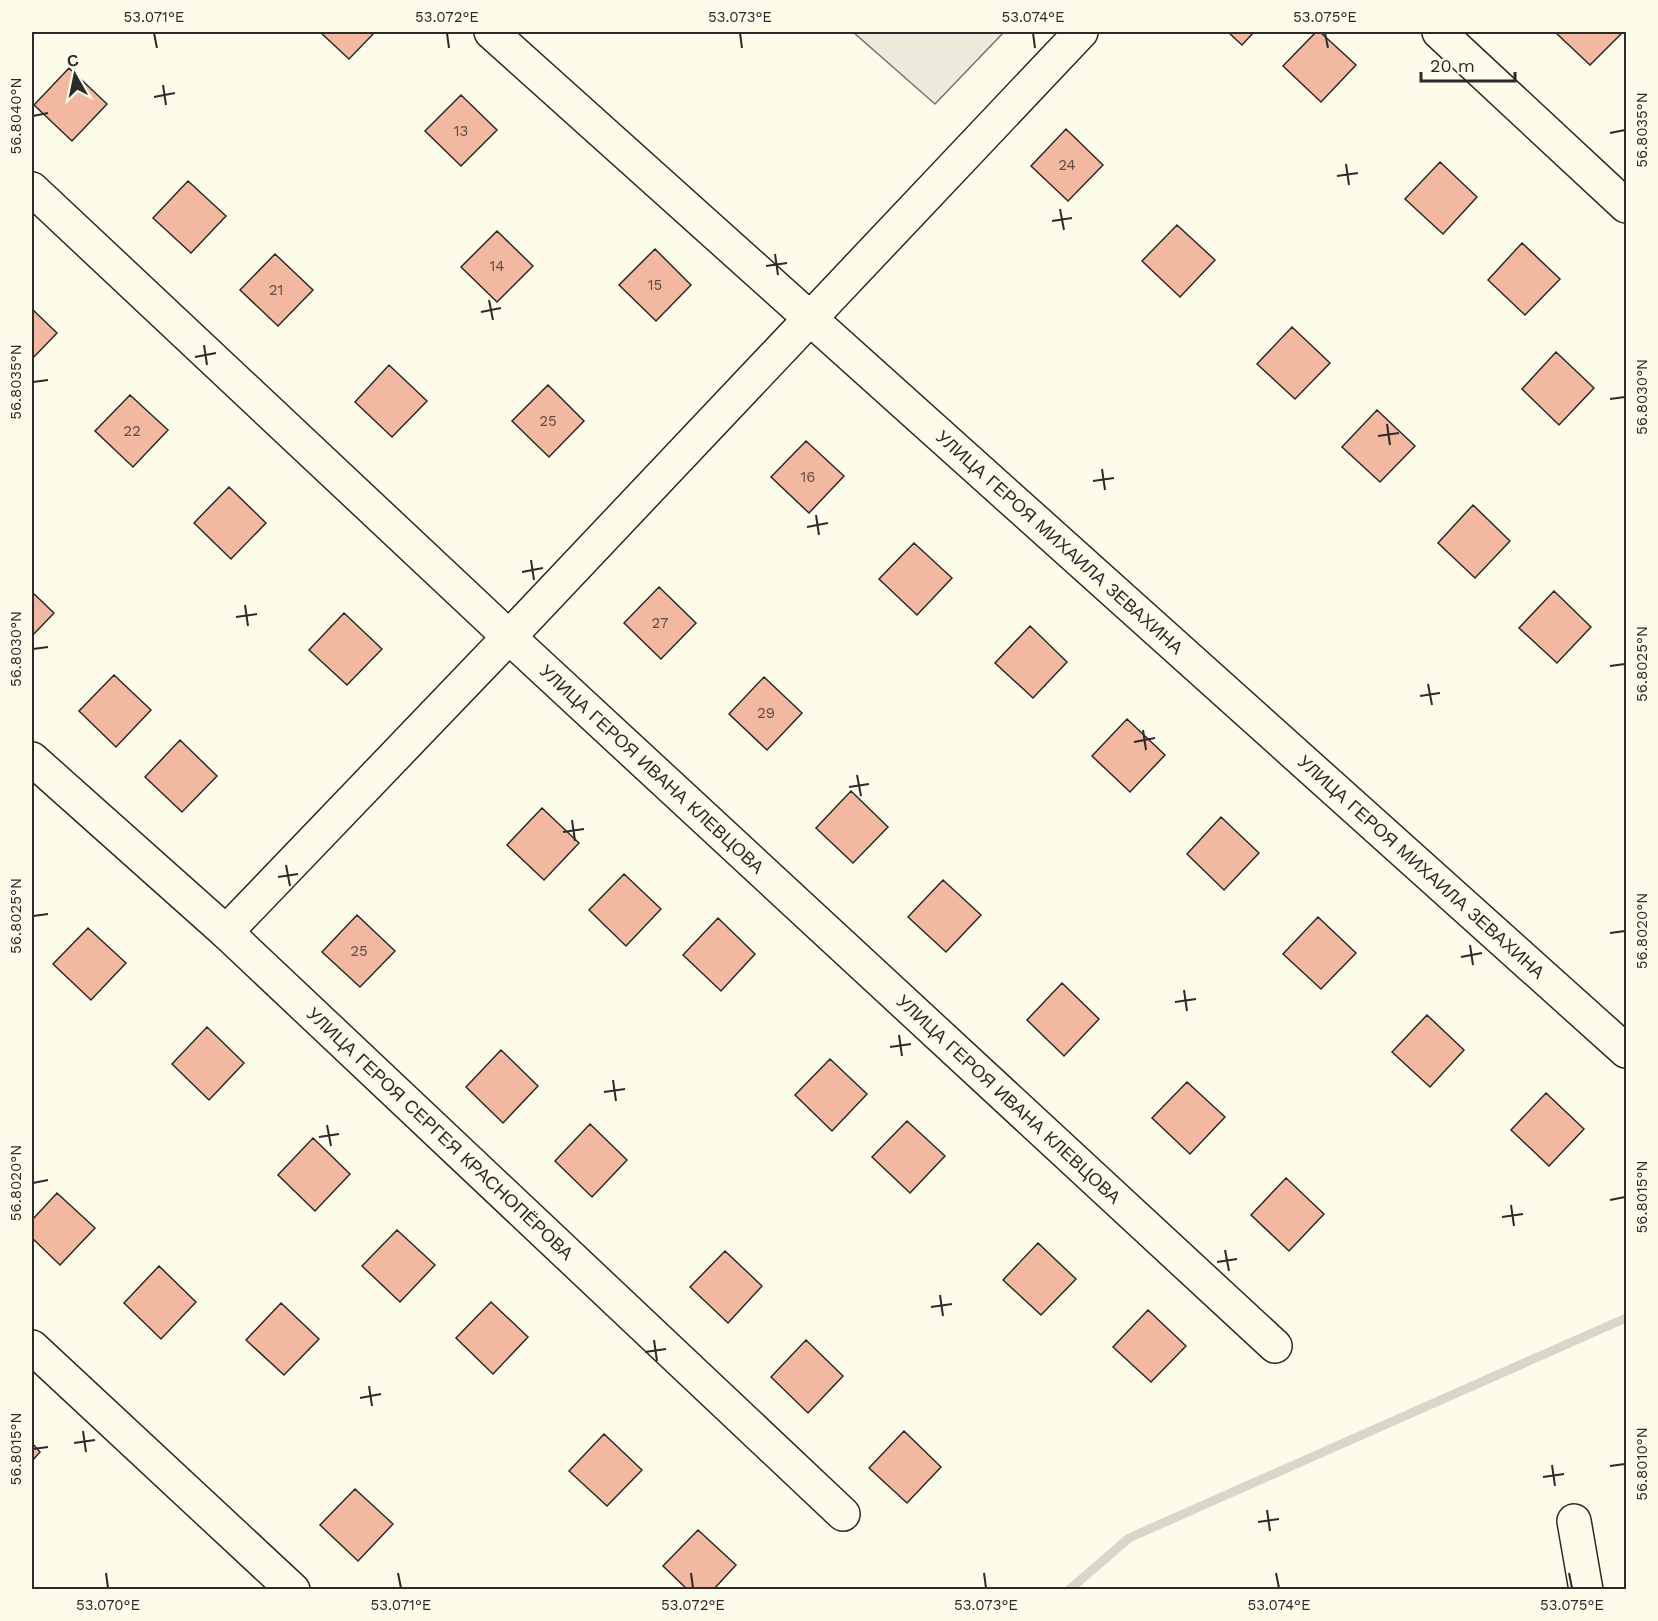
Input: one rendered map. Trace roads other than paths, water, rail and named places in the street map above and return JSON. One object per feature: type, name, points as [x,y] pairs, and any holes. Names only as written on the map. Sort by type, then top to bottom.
[{"type":"street","name":"УЛИЦА ГЕРОЯ МИХАИЛА ЗЕВАХИНА","points":[[491,32],[1626,1051]]},
{"type":"street","points":[[226,932],[509,637],[1081,32]]},
{"type":"street","points":[[1439,32],[1626,206]]},
{"type":"street","name":"УЛИЦА ГЕРОЯ ИВАНА КЛЕВЦОВА","points":[[32,189],[509,637],[1275,1346]]},
{"type":"street","name":"УЛИЦА ГЕРОЯ СЕРГЕЯ КРАСНОПЁРОВА","points":[[32,759],[226,932],[843,1514]]},
{"type":"street","points":[[32,1347],[293,1590]]},
{"type":"street","points":[[1574,1521],[1586,1590]]},
{"type":"waterway","points":[[1069,1590],[1129,1538],[1626,1318]]}]
